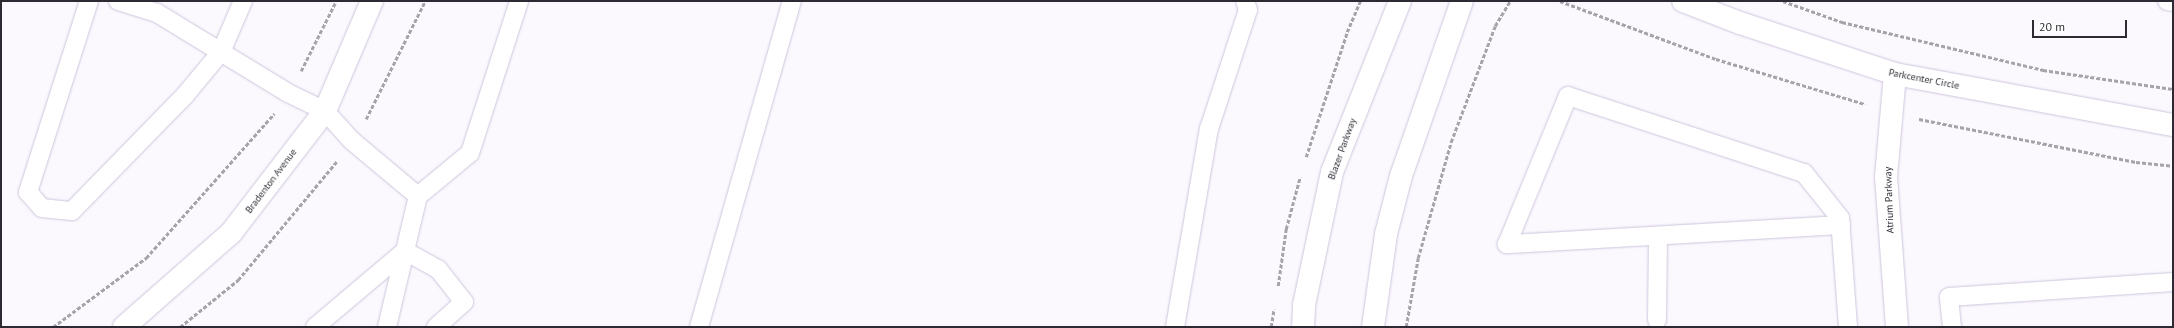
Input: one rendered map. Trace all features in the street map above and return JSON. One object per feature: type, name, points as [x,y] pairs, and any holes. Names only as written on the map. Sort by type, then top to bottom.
[{"type":"street","name":"Bradenton Avenue","points":[[124,327],[231,233],[324,111],[372,1]]},
{"type":"street","name":"Blazer Parkway","points":[[1303,327],[1304,305],[1332,172],[1400,1]]},
{"type":"street","points":[[1373,327],[1386,234],[1401,176],[1462,1]]},
{"type":"street","name":"Parkcenter Circle","points":[[1683,1],[1740,23],[1895,74],[2173,125]]},
{"type":"street","name":"Atrium Parkway","points":[[1895,74],[1886,177],[1897,327]]},
{"type":"lane","points":[[89,1],[28,192],[42,208],[72,211],[186,94],[221,52],[243,1]]},
{"type":"lane","points":[[118,1],[157,13],[288,93],[324,111],[351,140],[418,196]]},
{"type":"lane","points":[[387,327],[418,196],[470,153],[519,1]]},
{"type":"lane","points":[[699,327],[792,1]]},
{"type":"lane","points":[[1175,327],[1209,130],[1248,10],[1245,1]]},
{"type":"lane","points":[[2168,1],[2173,2]]},
{"type":"lane","points":[[1841,225],[1507,244],[1568,96],[1804,173],[1840,218],[1841,225],[1848,327]]},
{"type":"lane","points":[[1657,320],[1658,236]]},
{"type":"lane","points":[[315,327],[405,251]]},
{"type":"lane","points":[[405,251],[438,269],[464,302],[436,327]]},
{"type":"lane","points":[[1952,327],[1950,297],[2173,282]]},
{"type":"path","points":[[53,327],[146,258],[272,117],[302,70],[336,1]]},
{"type":"path","points":[[180,327],[238,280],[327,175],[364,121],[425,1]]},
{"type":"path","points":[[1406,327],[1418,258],[1451,142],[1473,79],[1508,1]]},
{"type":"path","points":[[1783,1],[1842,22],[2042,70],[2173,89]]}]
